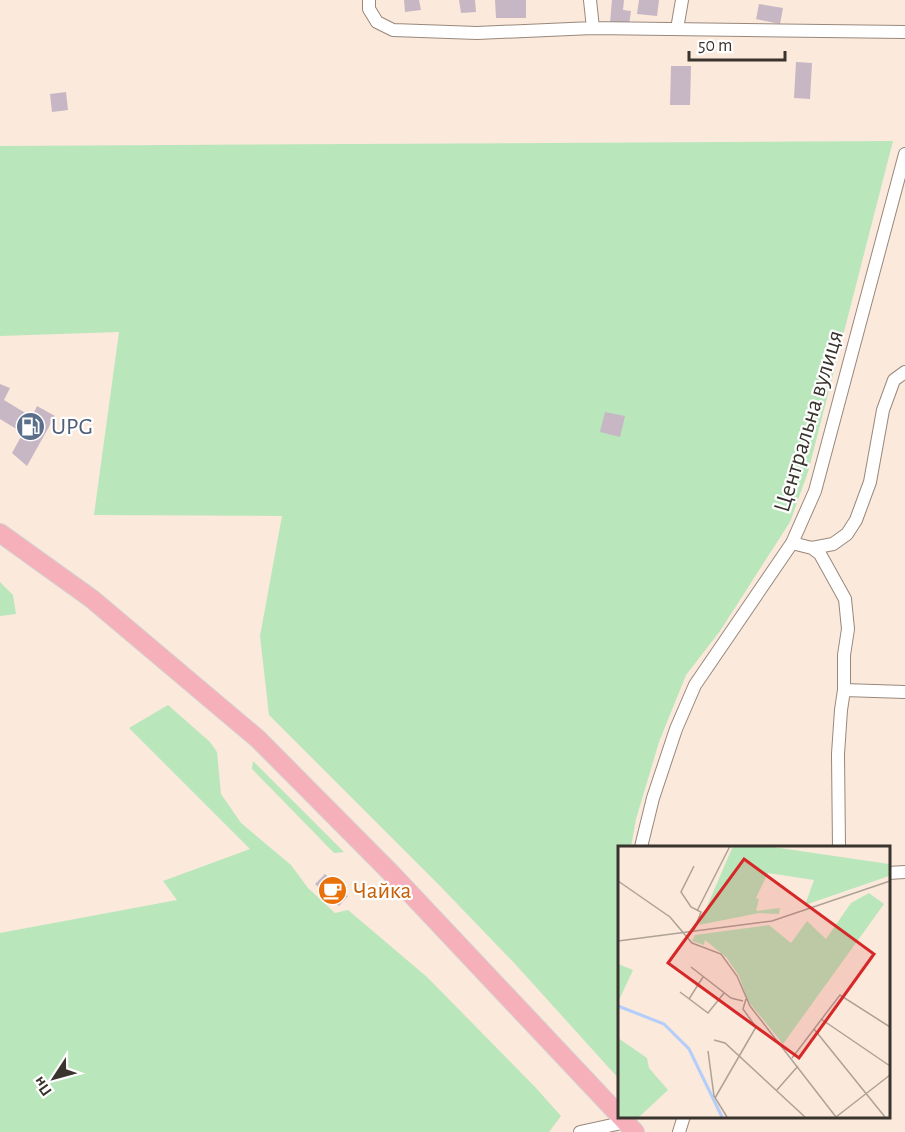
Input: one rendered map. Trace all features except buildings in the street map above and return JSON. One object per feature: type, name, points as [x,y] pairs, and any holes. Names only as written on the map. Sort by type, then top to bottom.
[{"type":"highway","points":[[0,533],[92,599],[258,739],[400,882],[618,1114]]},
{"type":"street","points":[[369,0],[369,9],[377,22],[393,30],[477,33],[593,28],[905,32]]},
{"type":"street","points":[[590,0],[593,28]]},
{"type":"street","points":[[677,29],[682,0]]},
{"type":"street","name":"Центральна вулиця","points":[[641,846],[653,798],[676,729],[695,685],[792,543],[814,491],[905,154]]},
{"type":"street","points":[[812,548],[833,544],[847,534],[856,520],[870,483],[883,410],[894,380],[905,372]]},
{"type":"street","points":[[792,543],[812,548],[820,554],[845,599],[848,629],[844,655],[844,690],[838,754],[839,846]]},
{"type":"street","points":[[844,690],[905,692]]},
{"type":"street","points":[[890,873],[905,872]]},
{"type":"street","points":[[679,1132],[684,1117]]},
{"type":"street","points":[[580,1132],[630,1127]]},
{"type":"green space","points":[[893,141],[808,472],[790,522],[720,631],[686,675],[659,742],[636,819],[631,846],[618,846],[618,1078],[516,965],[441,887],[269,715],[260,636],[282,516],[94,515],[119,332],[0,336],[0,146]]},
{"type":"green space","points":[[0,582],[13,595],[16,614],[0,616]]},
{"type":"green space","points":[[168,705],[210,742],[217,752],[221,794],[241,823],[291,865],[308,888],[335,913],[348,910],[427,977],[561,1116],[549,1132],[0,1132],[0,933],[177,900],[163,881],[250,849],[129,728]]},
{"type":"green space","points":[[253,761],[344,852],[334,853],[252,769]]},
{"type":"place","name":"UPG","points":[[30,426]]},
{"type":"place","name":"Чайка","points":[[332,890]]}]
